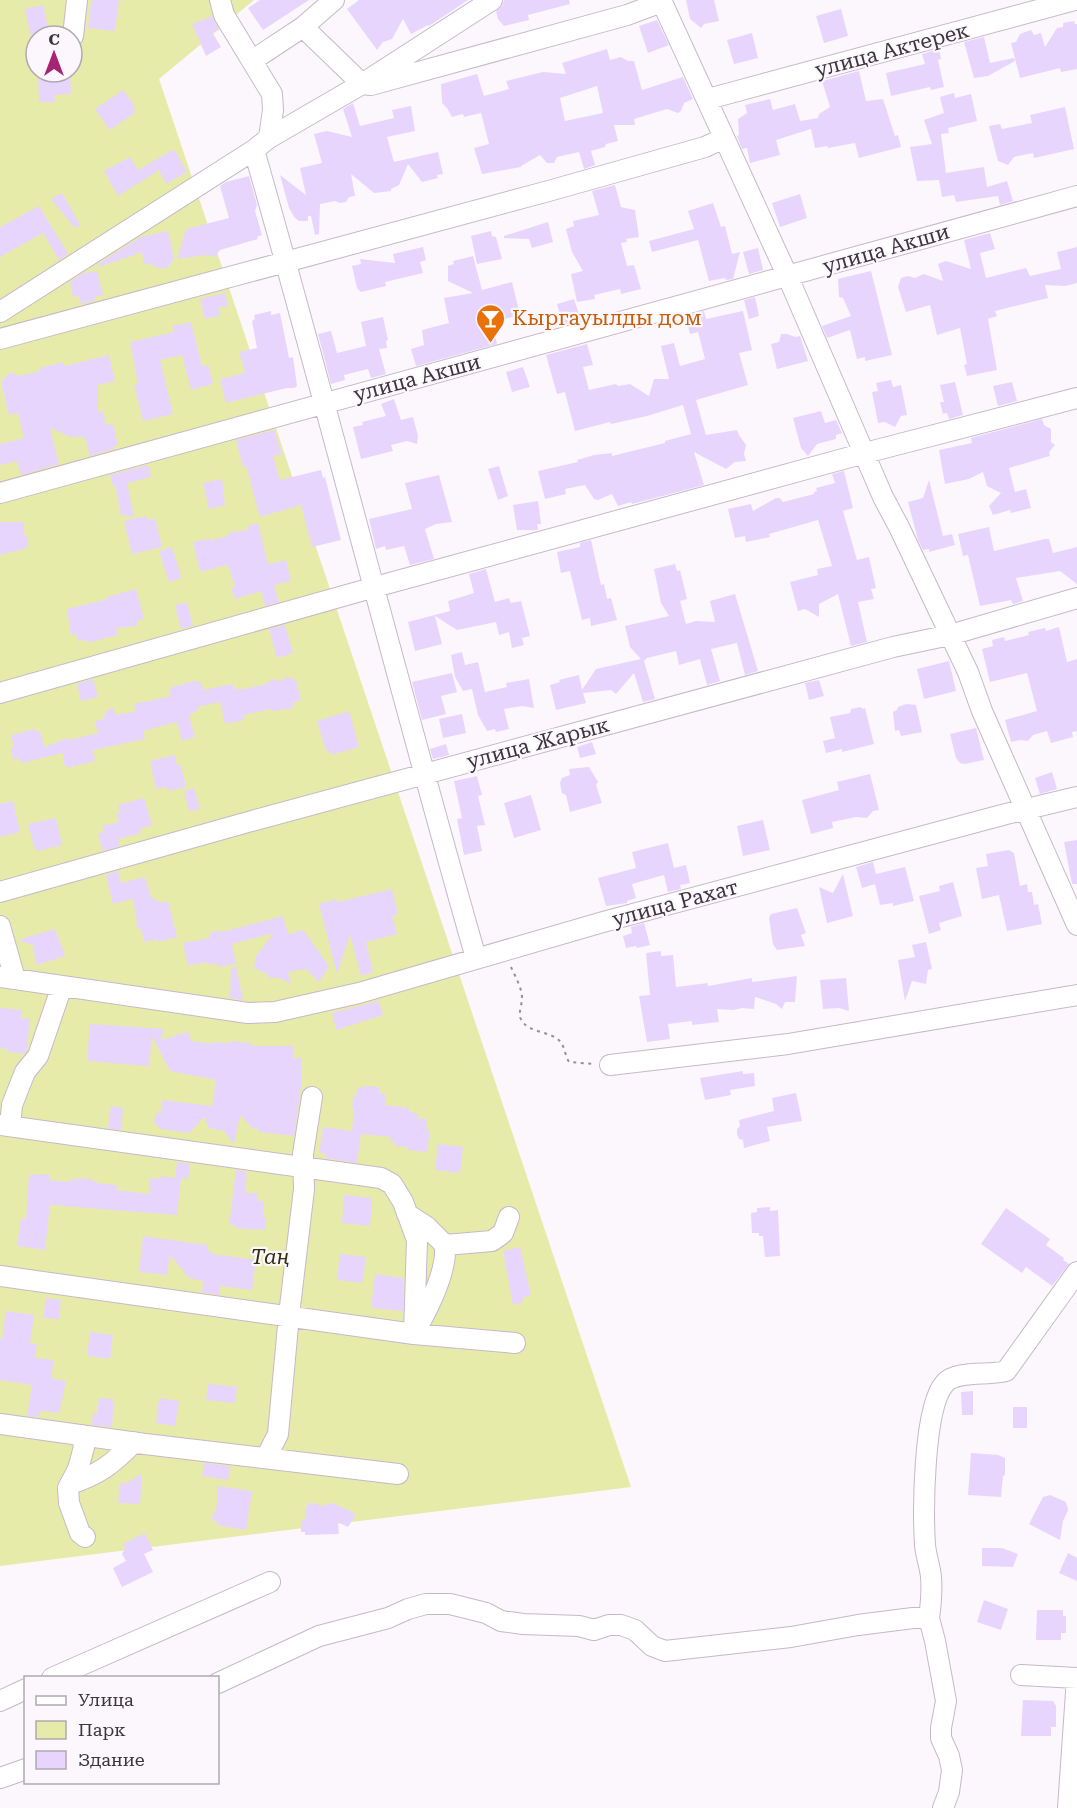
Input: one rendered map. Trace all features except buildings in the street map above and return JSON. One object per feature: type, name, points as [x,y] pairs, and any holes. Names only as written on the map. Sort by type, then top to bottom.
[{"type":"street","points":[[74,24],[77,0]]},
{"type":"street","points":[[220,0],[224,15],[272,94],[284,104],[312,113]]},
{"type":"street","points":[[253,60],[303,27],[334,0]]},
{"type":"street","points":[[0,312],[261,144],[362,84],[492,0]]},
{"type":"street","name":"улица Актерек","points":[[708,99],[1075,0]]},
{"type":"street","points":[[303,27],[362,84],[371,86],[627,15],[662,1],[788,277],[883,498],[968,672],[982,711],[1077,925]]},
{"type":"street","points":[[272,94],[273,110],[261,144],[286,262],[476,958]]},
{"type":"street","points":[[0,339],[556,189],[705,147],[724,138]]},
{"type":"street","name":"улица Акши","points":[[0,493],[788,277],[1077,195]]},
{"type":"street","points":[[0,693],[375,586],[1077,398]]},
{"type":"street","name":"улица Жарык","points":[[0,892],[893,647],[950,635],[1077,598]]},
{"type":"street","name":"улица Рахат","points":[[7,978],[248,1013],[275,1012],[360,993],[476,958],[1077,796]]},
{"type":"street","points":[[0,926],[7,978]]},
{"type":"street","points":[[62,986],[38,1056],[25,1072],[5,1125],[381,1178],[392,1184],[403,1202],[417,1240],[414,1334]]},
{"type":"street","points":[[610,1065],[788,1044],[1077,995]]},
{"type":"street","points":[[266,1458],[278,1434],[304,1189],[302,1167],[312,1097]]},
{"type":"street","points":[[407,1214],[427,1227],[445,1245],[446,1258],[436,1287],[414,1334]]},
{"type":"street","points":[[445,1245],[492,1241],[503,1233],[509,1218]]},
{"type":"street","points":[[943,1808],[949,1792],[952,1770],[941,1738],[940,1728],[946,1701],[929,1618],[931,1576],[925,1522],[927,1454],[936,1402],[945,1382],[964,1374],[994,1375],[1006,1371],[1077,1272]]},
{"type":"street","points":[[0,1276],[414,1334],[515,1342]]},
{"type":"street","points":[[0,1424],[398,1474]]},
{"type":"street","points":[[82,1435],[84,1447],[78,1468],[70,1484],[69,1503],[80,1533],[85,1537]]},
{"type":"street","points":[[70,1484],[91,1477],[108,1467],[134,1442]]},
{"type":"street","points":[[54,1676],[270,1582]]},
{"type":"street","points":[[219,1683],[319,1636],[388,1618],[426,1604],[450,1604],[486,1613],[501,1621],[523,1624],[579,1626],[594,1629],[621,1625],[634,1630],[652,1646],[665,1651],[791,1637],[891,1620],[929,1618]]},
{"type":"street","points":[[1021,1675],[1077,1678],[1068,1808]]},
{"type":"street","points":[[0,1701],[24,1690]]},
{"type":"street","points":[[0,1778],[24,1770]]},
{"type":"path","points":[[504,951],[522,996],[520,1017],[525,1024],[557,1038],[569,1062],[610,1065]]},
{"type":"green space","name":"Таң","points":[[0,0],[254,0],[159,79],[631,1487],[0,1566]]},
{"type":"place","name":"Кыргауылды дом","points":[[491,344]]}]
